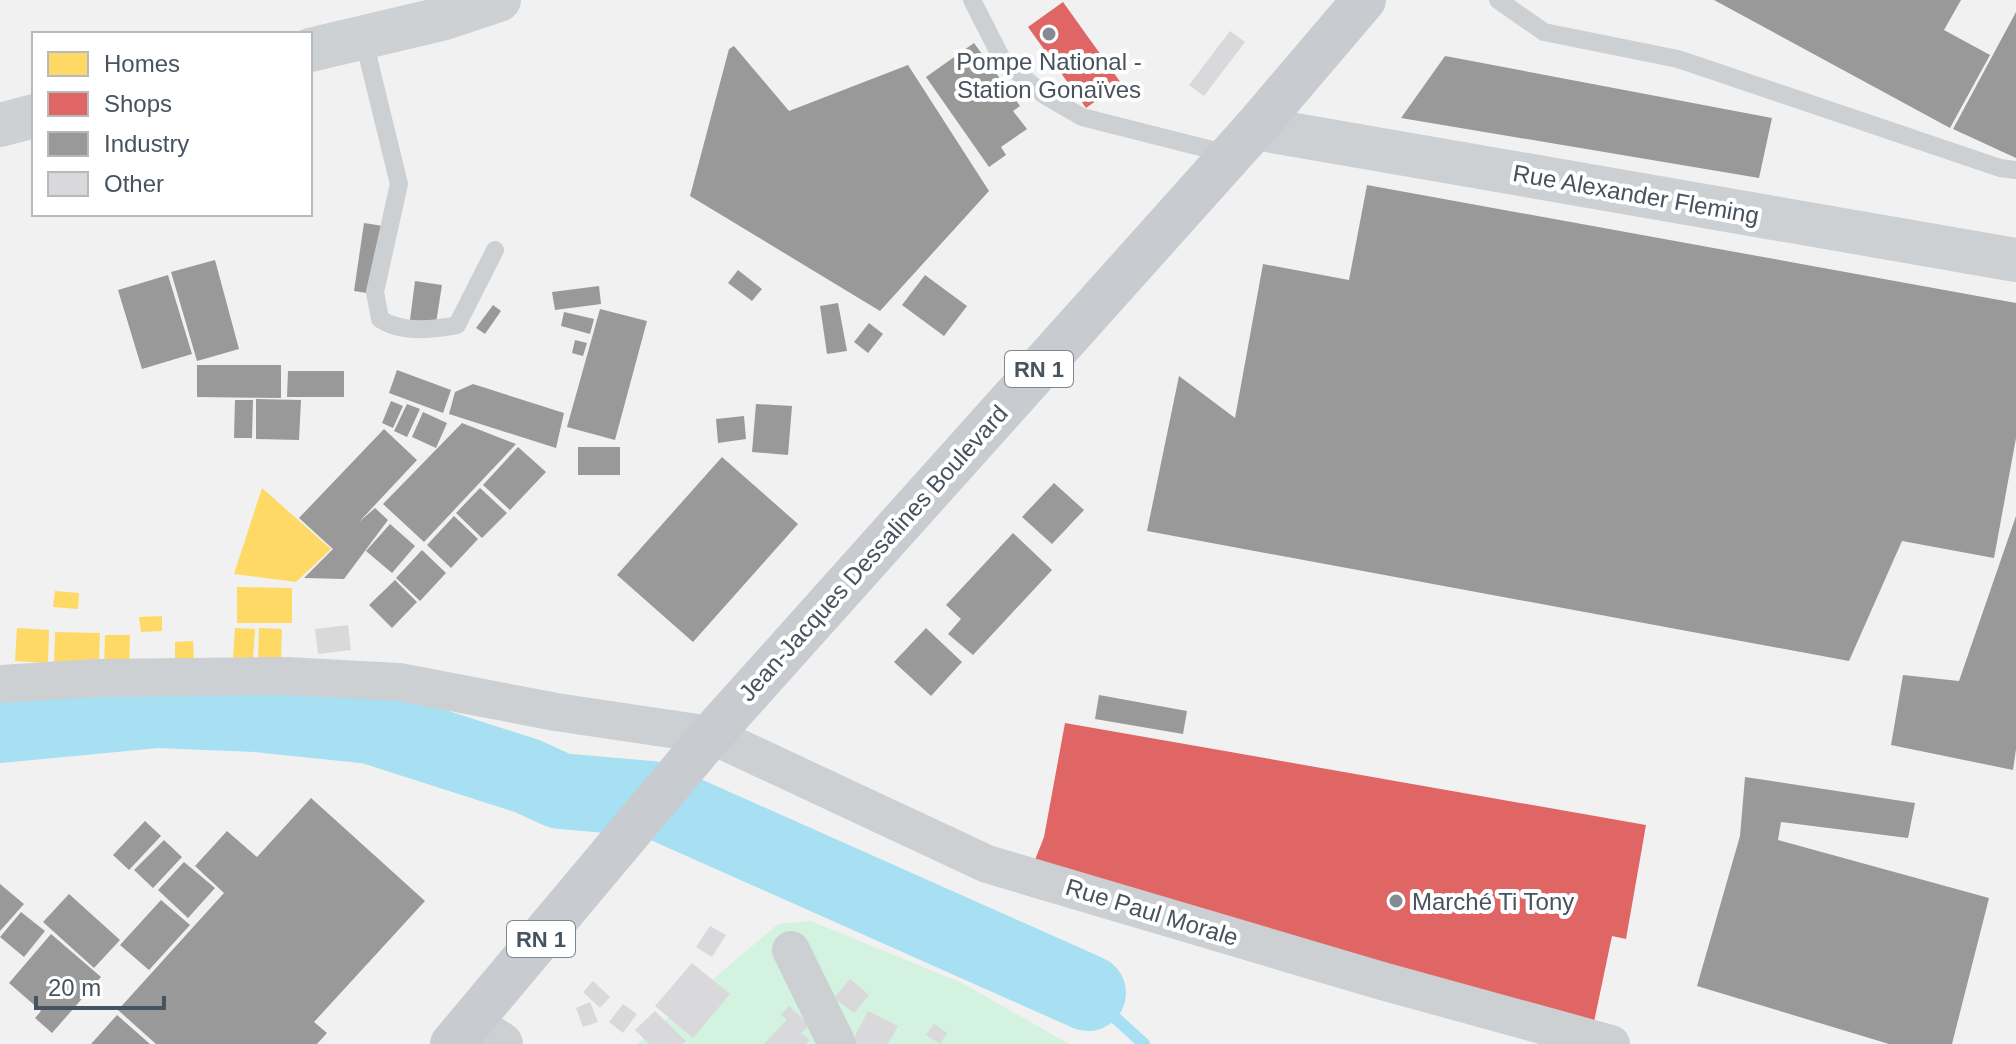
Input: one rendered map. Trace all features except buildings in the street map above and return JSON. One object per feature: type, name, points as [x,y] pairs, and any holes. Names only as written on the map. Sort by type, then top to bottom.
[{"type":"main road","points":[[312,50],[445,18],[499,0]]},
{"type":"main road","name":"Jean-Jacques Dessalines Boulevard","points":[[474,1037],[630,832],[711,735],[1243,141],[1364,0]]},
{"type":"main road","points":[[0,125],[32,117]]},
{"type":"street","name":"Rue Alexander Fleming","points":[[1243,141],[2016,260]]},
{"type":"street","name":"Rue Paul Morale","points":[[0,684],[95,678],[286,676],[399,682],[556,712],[711,735],[987,864],[1382,981],[1611,1044]]},
{"type":"street","points":[[791,950],[837,1044]]},
{"type":"lane","points":[[972,0],[1002,59],[1044,95],[1082,117],[1243,141]]},
{"type":"lane","points":[[1498,0],[1544,32],[1678,59],[2000,168],[2016,170]]},
{"type":"lane","points":[[363,37],[399,184],[375,292],[380,319],[391,326],[437,329],[457,325],[495,250]]},
{"type":"green space","points":[[811,921],[962,983],[1069,1044],[637,1044],[778,924]]},
{"type":"waterway","points":[[0,725],[158,710],[256,714],[371,726],[527,776],[560,791],[652,799],[1088,993]]},
{"type":"waterway","points":[[1088,993],[1144,1044]]},
{"type":"place","name":"Pompe National - Station Gonaïves","points":[[1049,34]]},
{"type":"place","name":"Marché Ti Tony","points":[[1396,901]]}]
